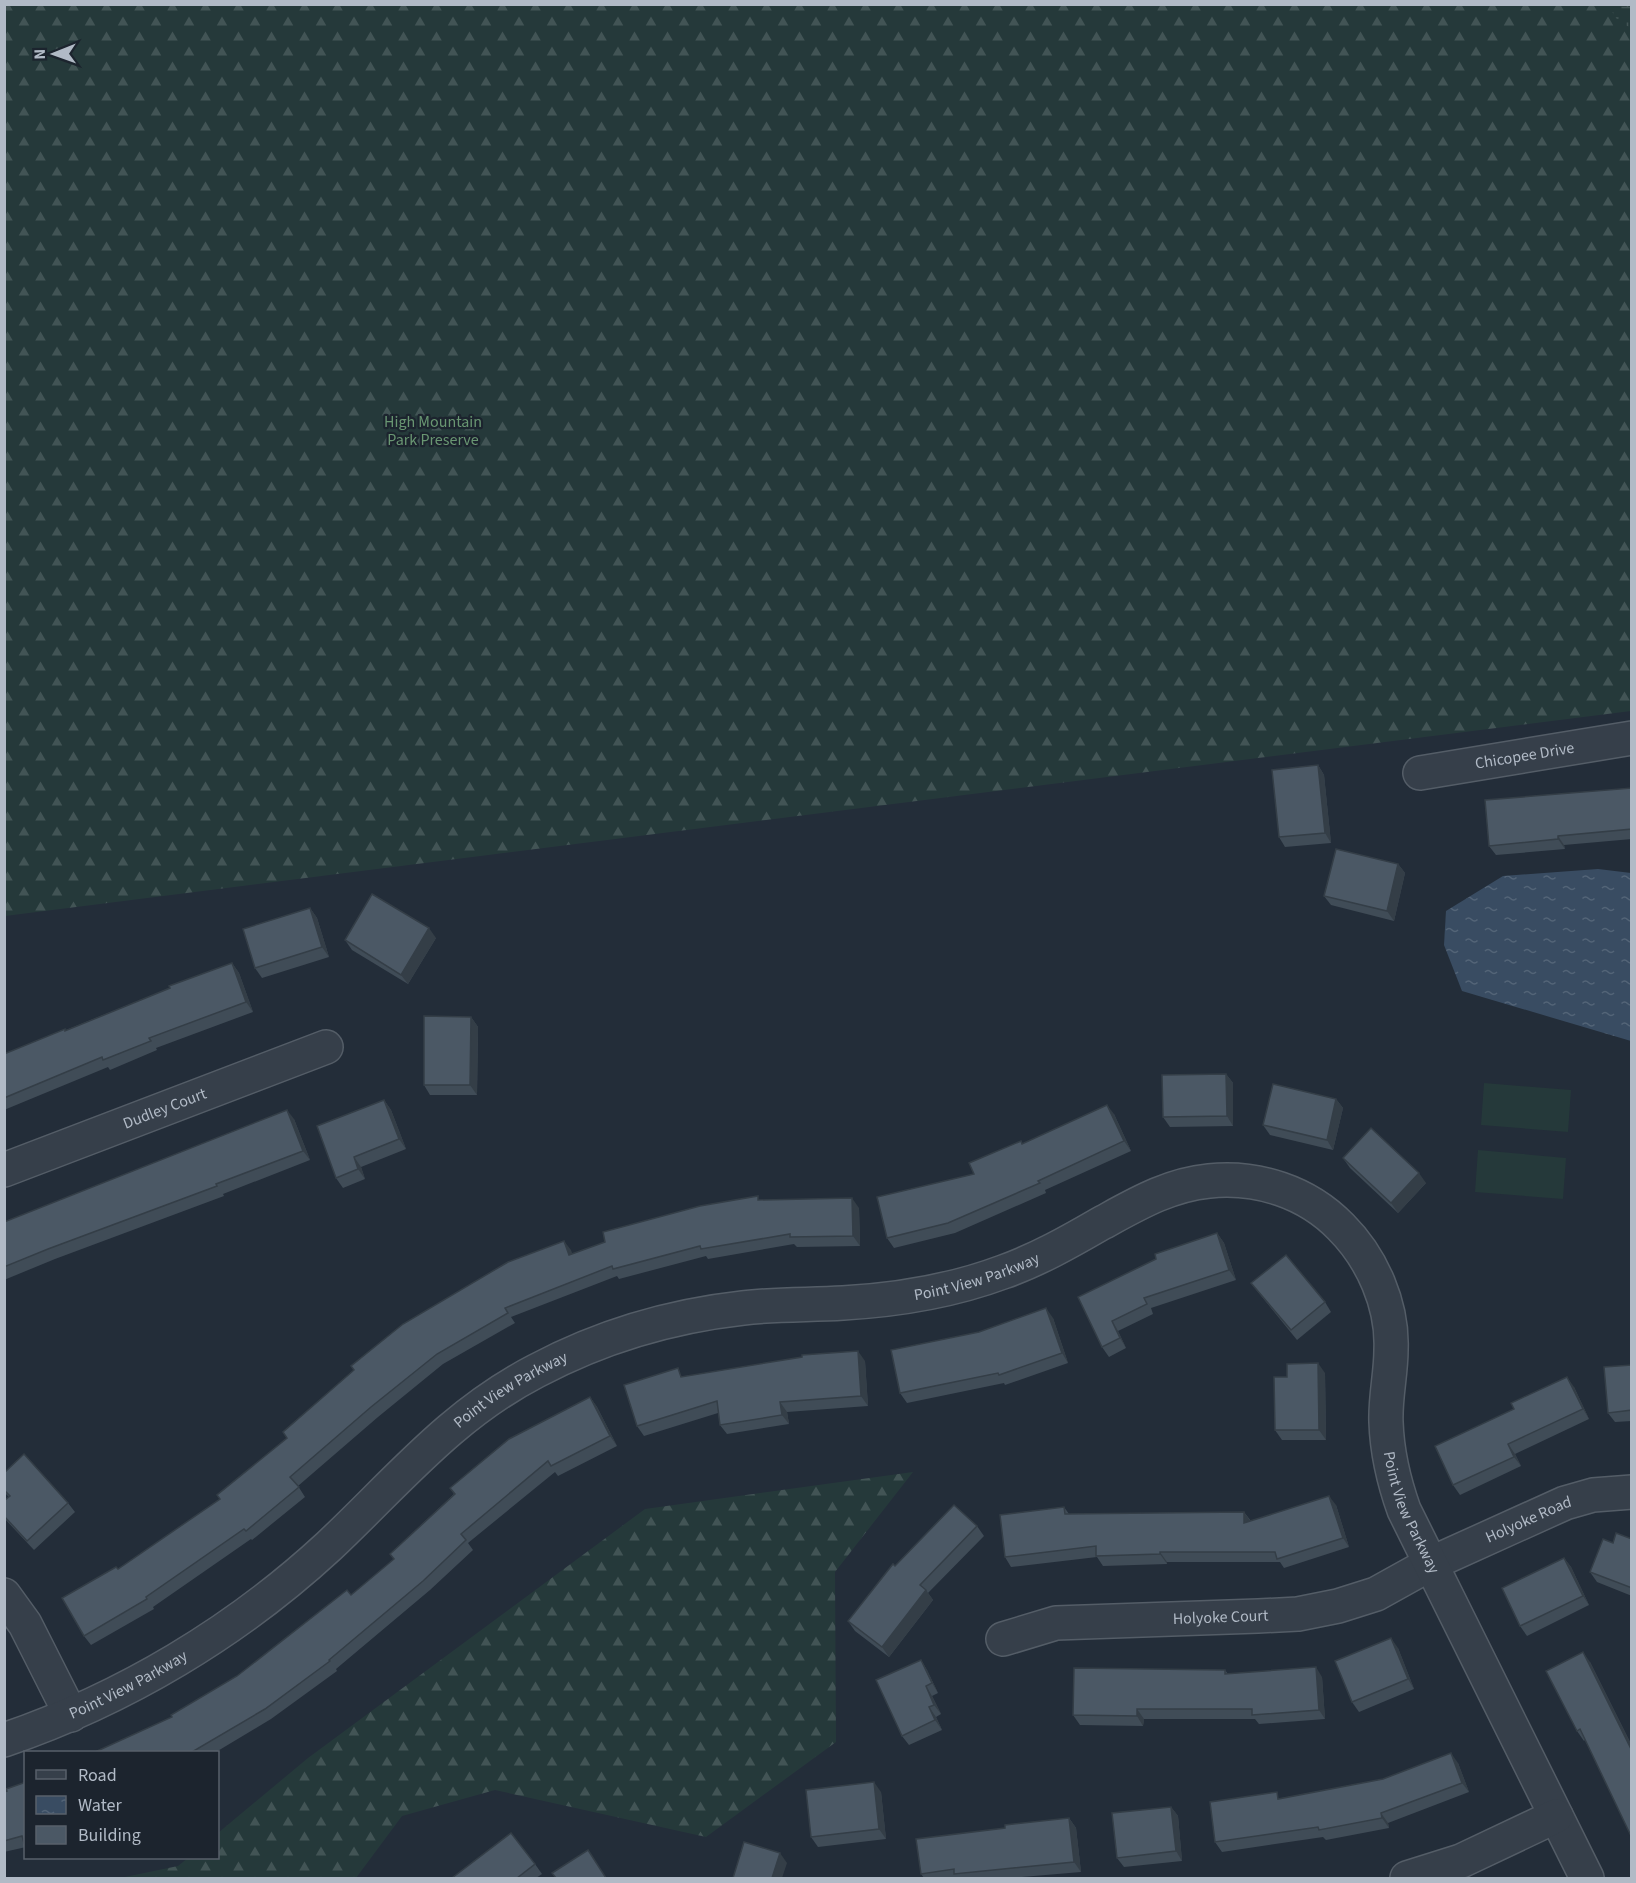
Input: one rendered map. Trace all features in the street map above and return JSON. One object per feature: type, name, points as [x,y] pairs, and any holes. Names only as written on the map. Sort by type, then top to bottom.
[{"type":"street","name":"Chicopee Drive","points":[[1420,773],[1632,738]]},
{"type":"street","name":"Dudley Court","points":[[4,1170],[326,1047]]},
{"type":"street","name":"Point View Parkway","points":[[4,1740],[71,1714],[158,1672],[218,1634],[328,1547],[398,1476],[463,1419],[490,1398],[534,1372],[583,1348],[635,1330],[690,1316],[746,1307],[849,1303],[902,1298],[953,1287],[1003,1272],[1049,1253],[1152,1195],[1210,1180],[1241,1180],[1271,1186],[1299,1196],[1323,1210],[1345,1231],[1367,1259],[1388,1312],[1392,1345],[1386,1418],[1387,1445],[1395,1485],[1404,1510],[1430,1564],[1587,1878]]},
{"type":"street","name":"Holyoke Road","points":[[1430,1564],[1565,1503],[1593,1495],[1632,1492]]},
{"type":"street","name":"Holyoke Court","points":[[1003,1639],[1056,1623],[1298,1614],[1338,1606],[1376,1594],[1430,1564]]},
{"type":"street","points":[[4,1595],[26,1624],[71,1714]]},
{"type":"street","points":[[1407,1878],[1461,1861],[1556,1816]]},
{"type":"green space","name":"High Mountain Park Preserve","points":[[4,5],[1631,5],[1631,711],[5,916]]},
{"type":"green space","points":[[1608,5],[1631,5],[1631,27],[1620,24]]},
{"type":"green space","points":[[1484,1083],[1571,1090],[1568,1132],[1481,1125]]},
{"type":"green space","points":[[1478,1150],[1566,1158],[1563,1199],[1475,1192]]},
{"type":"green space","points":[[913,1472],[835,1572],[836,1742],[706,1837],[495,1790],[402,1816],[356,1878],[120,1878],[178,1866],[187,1859],[219,1859],[219,1832],[308,1758],[645,1509]]},
{"type":"water","points":[[1598,869],[1631,873],[1631,1041],[1462,991],[1444,945],[1446,911],[1503,876]]},
{"type":"building","points":[[1318,765],[1325,833],[1279,837],[1272,770]]},
{"type":"building","points":[[1632,788],[1632,829],[1489,846],[1485,800]]},
{"type":"building","points":[[1336,849],[1398,864],[1387,911],[1324,896]]},
{"type":"building","points":[[372,894],[429,928],[401,975],[345,940]]},
{"type":"building","points":[[310,908],[322,947],[255,968],[243,929]]},
{"type":"building","points":[[232,963],[246,1002],[149,1038],[151,1041],[103,1060],[102,1057],[4,1098],[4,1054],[170,988],[169,986]]},
{"type":"building","points":[[424,1016],[471,1017],[470,1085],[424,1085]]},
{"type":"building","points":[[1226,1074],[1227,1116],[1163,1117],[1162,1075]]},
{"type":"building","points":[[1273,1084],[1336,1099],[1327,1140],[1263,1125]]},
{"type":"building","points":[[384,1100],[399,1139],[354,1157],[358,1169],[336,1178],[317,1126]]},
{"type":"building","points":[[1107,1105],[1124,1141],[1038,1181],[1040,1183],[948,1223],[887,1238],[877,1197],[974,1174],[969,1163],[1021,1141],[1022,1144]]},
{"type":"building","points":[[287,1110],[303,1151],[4,1267],[4,1222]]},
{"type":"building","points":[[1371,1128],[1419,1173],[1391,1203],[1343,1158]]},
{"type":"building","points":[[758,1196],[758,1200],[852,1198],[853,1236],[790,1237],[790,1234],[701,1249],[700,1246],[613,1269],[612,1266],[505,1308],[508,1313],[437,1354],[371,1407],[290,1477],[299,1487],[246,1531],[244,1529],[146,1597],[147,1599],[84,1636],[62,1598],[116,1567],[118,1569],[220,1499],[217,1495],[287,1438],[283,1432],[354,1370],[351,1366],[403,1324],[508,1262],[564,1241],[569,1255],[605,1242],[603,1232],[700,1206]]},
{"type":"building","points":[[1217,1233],[1229,1270],[1144,1298],[1147,1304],[1112,1321],[1120,1338],[1102,1347],[1078,1297],[1156,1259],[1155,1254]]},
{"type":"building","points":[[1286,1255],[1325,1302],[1291,1330],[1251,1283]]},
{"type":"building","points":[[1046,1308],[1062,1353],[999,1375],[998,1373],[900,1393],[891,1350],[979,1332]]},
{"type":"building","points":[[858,1351],[861,1396],[780,1402],[782,1415],[720,1425],[717,1401],[637,1426],[624,1385],[678,1368],[681,1377],[802,1357],[802,1355]]},
{"type":"building","points":[[1318,1363],[1319,1430],[1275,1430],[1274,1377],[1287,1377],[1287,1364]]},
{"type":"building","points":[[1632,1365],[1632,1410],[1608,1413],[1604,1367]]},
{"type":"building","points":[[1567,1377],[1583,1409],[1508,1444],[1514,1457],[1453,1485],[1435,1446],[1514,1409],[1511,1403]]},
{"type":"building","points":[[590,1397],[610,1436],[551,1466],[548,1461],[461,1534],[466,1540],[423,1581],[330,1661],[265,1709],[194,1751],[97,1751],[172,1717],[171,1715],[237,1676],[347,1590],[351,1595],[394,1559],[390,1554],[455,1494],[450,1488],[509,1439]]},
{"type":"building","points":[[24,1454],[68,1503],[27,1541],[4,1516],[4,1501],[10,1496],[4,1490],[4,1473]]},
{"type":"building","points":[[1329,1496],[1343,1538],[1277,1559],[1275,1552],[1160,1552],[1160,1554],[1096,1556],[1096,1546],[1005,1557],[1000,1515],[1064,1507],[1065,1514],[1244,1512],[1244,1523]]},
{"type":"building","points":[[954,1505],[977,1526],[920,1585],[926,1590],[882,1647],[848,1621],[893,1564],[895,1566]]},
{"type":"building","points":[[1616,1533],[1632,1539],[1632,1588],[1590,1572],[1603,1539],[1613,1543]]},
{"type":"building","points":[[1564,1558],[1583,1596],[1520,1626],[1502,1588]]},
{"type":"building","points":[[1391,1638],[1408,1679],[1352,1702],[1335,1661]]},
{"type":"building","points":[[1583,1652],[1632,1751],[1632,1838],[1580,1729],[1577,1731],[1546,1671]]},
{"type":"building","points":[[921,1660],[932,1683],[926,1686],[934,1705],[929,1707],[935,1720],[902,1736],[876,1680]]},
{"type":"building","points":[[1316,1667],[1319,1710],[1252,1715],[1252,1709],[1137,1709],[1137,1716],[1073,1715],[1074,1668],[1225,1670],[1225,1674]]},
{"type":"building","points":[[1451,1753],[1462,1783],[1381,1813],[1382,1818],[1319,1830],[1318,1827],[1215,1842],[1210,1802],[1277,1792],[1278,1799],[1383,1779]]},
{"type":"building","points":[[874,1782],[879,1829],[811,1837],[806,1790]]},
{"type":"building","points":[[24,1783],[24,1843],[22,1836],[4,1841],[4,1792],[7,1791],[6,1789]]},
{"type":"building","points":[[1171,1807],[1176,1851],[1117,1858],[1112,1813]]},
{"type":"building","points":[[1069,1818],[1074,1862],[954,1874],[954,1869],[921,1874],[916,1839]]},
{"type":"building","points":[[511,1833],[535,1864],[517,1878],[452,1878]]},
{"type":"building","points":[[744,1842],[780,1853],[772,1878],[733,1878]]},
{"type":"building","points":[[588,1850],[606,1878],[556,1878],[552,1873]]}]
